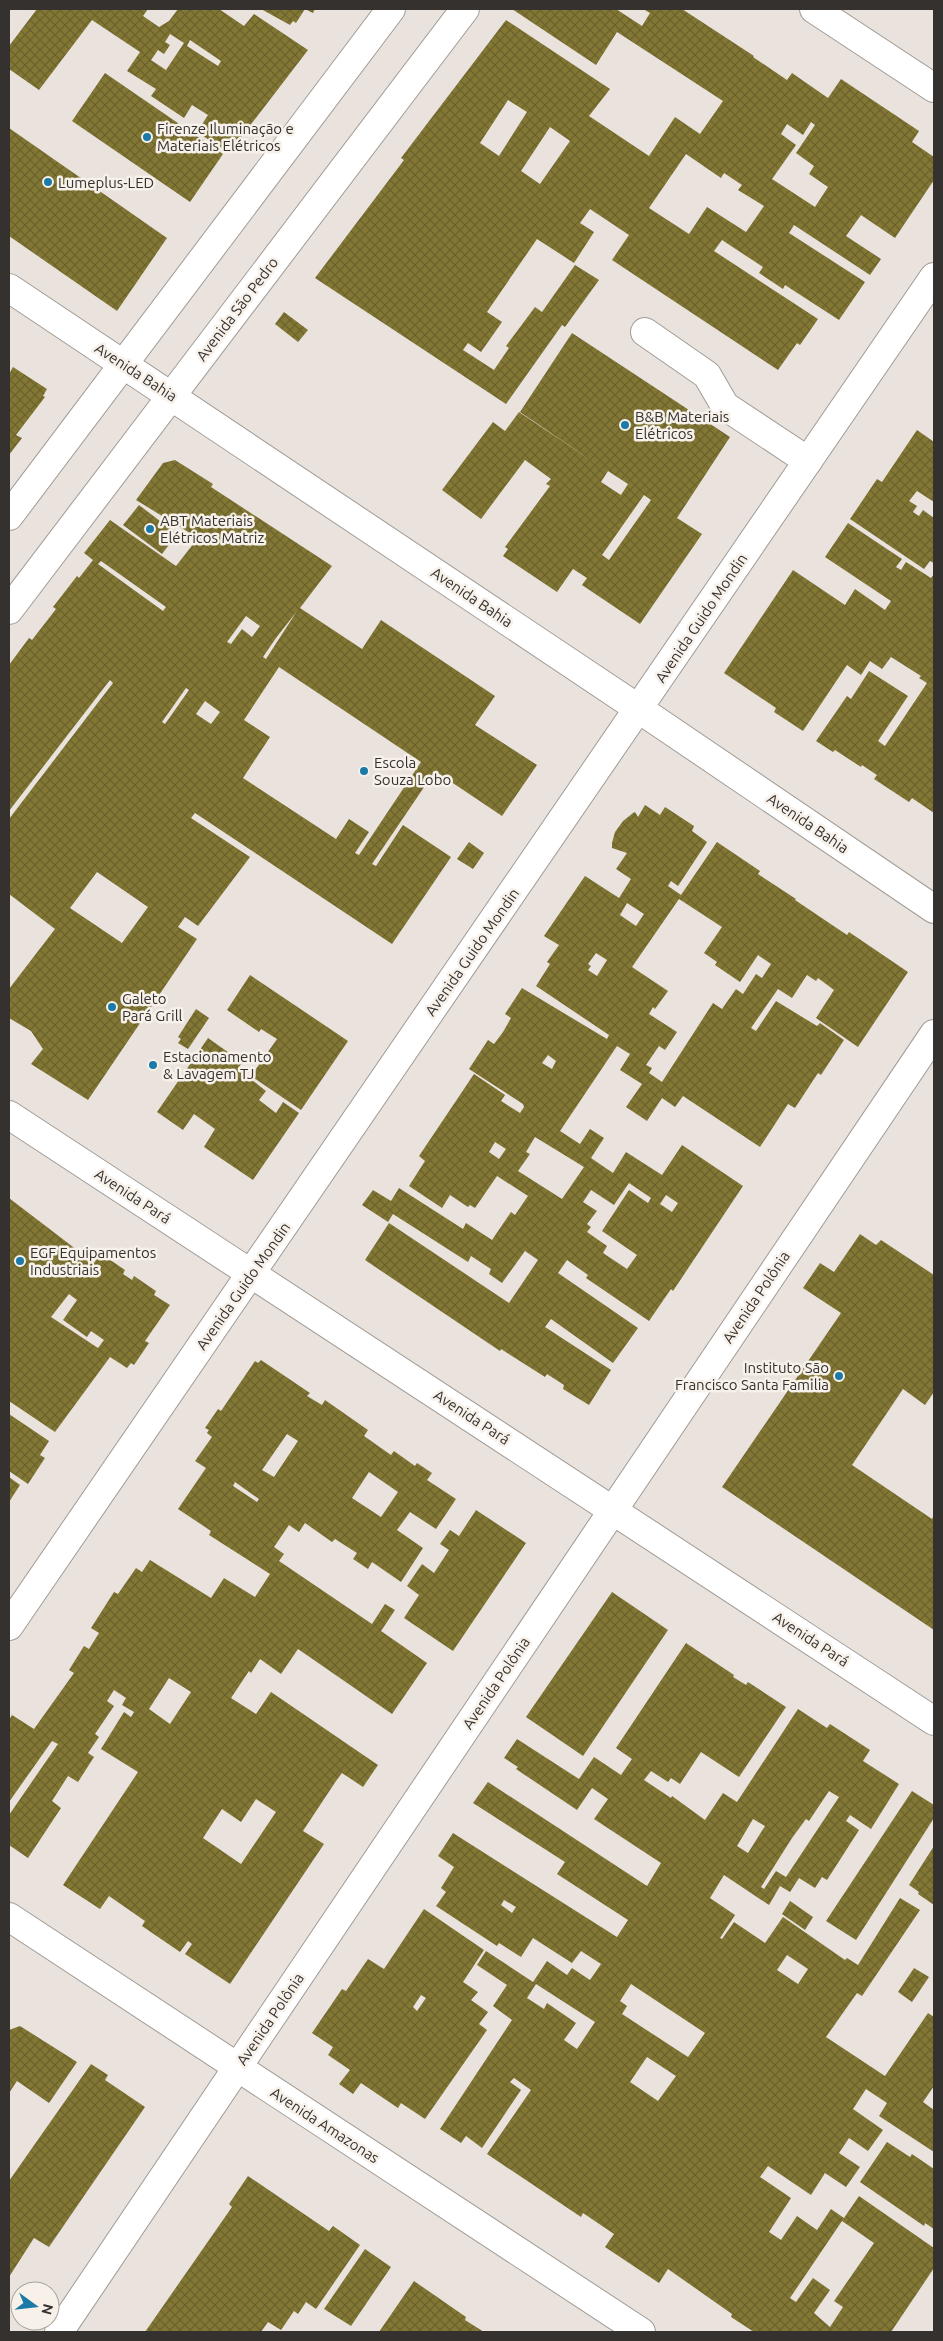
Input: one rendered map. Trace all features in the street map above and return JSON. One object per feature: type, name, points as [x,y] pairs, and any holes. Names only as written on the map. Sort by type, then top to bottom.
[{"type":"street","points":[[9,516],[391,9]]},
{"type":"street","name":"Avenida São Pedro","points":[[9,610],[465,9]]},
{"type":"street","points":[[814,9],[934,88]]},
{"type":"street","name":"Avenida Guido Mondin","points":[[9,1626],[640,709],[934,277]]},
{"type":"street","name":"Avenida Bahia","points":[[9,288],[640,709],[934,909]]},
{"type":"street","points":[[645,332],[707,375],[725,406],[808,462]]},
{"type":"street","name":"Avenida Polônia","points":[[59,2332],[934,1034]]},
{"type":"street","name":"Avenida Pará","points":[[9,1115],[614,1509],[934,1721]]},
{"type":"street","name":"Avenida Amazonas","points":[[9,1917],[641,2332]]},
{"type":"building","points":[[37,9],[148,9],[143,16],[159,27],[169,21],[178,9],[219,9],[244,26],[254,14],[308,50],[229,153],[197,132],[208,115],[192,105],[184,118],[151,96],[156,89],[127,71],[140,52],[92,20],[39,90],[9,69],[9,46]],"holes":[[[170,34],[184,43],[166,70],[151,60],[158,50],[164,54],[170,45],[165,42]],[[190,40],[221,61],[218,66],[187,46]]]},
{"type":"building","points":[[261,9],[305,9],[296,23],[293,21],[290,25]]},
{"type":"building","points":[[305,9],[315,9],[313,13]]},
{"type":"building","points":[[512,9],[616,9],[642,26],[650,13],[643,9],[682,9],[787,80],[792,73],[828,98],[841,79],[919,131],[912,142],[934,157],[934,180],[895,238],[861,215],[846,236],[881,259],[870,275],[794,225],[789,233],[865,282],[839,320],[785,285],[783,289],[759,273],[763,267],[722,240],[714,251],[818,319],[800,345],[797,343],[778,370],[612,260],[629,235],[590,209],[580,223],[594,232],[574,263],[537,239],[487,312],[502,322],[481,352],[468,343],[463,350],[494,370],[509,348],[506,346],[535,307],[542,312],[575,265],[599,280],[565,327],[562,325],[506,404],[315,278],[404,160],[401,158],[506,20],[610,89],[589,116],[649,156],[675,117],[700,134],[723,101],[617,32],[596,65]],"holes":[[[508,100],[527,112],[499,156],[480,143]],[[811,122],[815,125],[796,153],[814,166],[809,174],[828,187],[815,207],[772,179],[796,145],[781,134],[787,124],[803,135]],[[550,127],[570,141],[540,184],[521,171]],[[686,154],[721,178],[724,173],[742,185],[738,190],[764,206],[746,232],[707,207],[689,234],[649,208]]]},
{"type":"building","name":"Firenze Iluminação e Materiais Elétricos","points":[[105,73],[223,154],[190,202],[72,121]]},
{"type":"building","name":"Lumeplus-LED","points":[[9,128],[167,238],[117,311],[9,236]]},
{"type":"building","points":[[284,312],[308,330],[298,342],[275,324]]},
{"type":"building","points":[[572,333],[730,437],[677,518],[702,534],[640,624],[582,585],[587,578],[573,569],[557,592],[503,556],[508,549],[505,547],[550,486],[546,484],[551,479],[525,460],[481,519],[442,490],[493,422],[505,431],[519,412],[601,467],[520,412]],"holes":[[[608,471],[628,484],[621,495],[601,482]],[[644,495],[651,500],[609,560],[602,555]]]},
{"type":"building","points":[[13,367],[47,389],[43,396],[45,397],[16,435],[22,438],[9,455],[9,374]]},
{"type":"building","points":[[917,430],[934,442],[934,502],[917,491],[909,501],[917,506],[913,512],[919,516],[923,510],[934,518],[934,563],[930,561],[924,569],[850,519],[877,479],[882,482]]},
{"type":"building","points":[[175,460],[213,484],[211,487],[332,566],[300,608],[362,649],[381,620],[495,696],[475,725],[537,765],[502,816],[435,771],[372,864],[376,866],[403,825],[451,857],[392,944],[195,813],[191,818],[250,857],[198,926],[185,917],[178,927],[197,939],[88,1100],[31,1064],[43,1049],[31,1031],[9,1018],[9,989],[55,929],[9,894],[9,819],[113,683],[110,680],[9,811],[9,665],[29,638],[32,640],[56,609],[53,607],[77,576],[79,578],[93,560],[84,553],[110,520],[176,566],[198,538],[136,500],[163,463]],"holes":[[[101,561],[166,607],[163,611],[98,564]],[[297,611],[266,659],[263,657],[276,638]],[[246,616],[260,626],[252,637],[242,629],[231,644],[227,642]],[[279,667],[421,762],[359,855],[355,853],[369,832],[349,819],[336,839],[243,778],[270,737],[244,720]],[[186,688],[189,690],[165,724],[162,722]],[[205,701],[220,712],[211,724],[196,714]],[[97,872],[148,907],[122,943],[70,908]]]},
{"type":"building","name":"ABT Materiais Elétricos Matriz","points":[[139,505],[177,534],[162,554],[123,525]]},
{"type":"building","points":[[848,523],[902,559],[896,567],[901,570],[906,562],[931,578],[934,574],[934,813],[912,798],[909,802],[874,779],[877,775],[862,765],[861,767],[835,750],[833,752],[816,741],[847,696],[851,699],[869,671],[908,696],[878,741],[885,746],[927,683],[919,678],[921,676],[891,657],[882,669],[870,661],[861,675],[847,665],[803,731],[774,712],[776,708],[724,673],[793,570],[845,605],[855,589],[885,610],[891,601],[825,557]]},
{"type":"building","points":[[645,805],[660,815],[665,807],[694,826],[692,831],[707,842],[678,886],[671,881],[668,886],[681,895],[717,842],[760,871],[758,874],[795,900],[847,935],[849,932],[908,972],[858,1047],[816,1018],[834,990],[818,978],[816,981],[807,975],[792,998],[778,989],[751,1028],[756,1031],[776,1001],[817,1026],[820,1023],[844,1040],[821,1075],[818,1073],[795,1108],[788,1104],[760,1147],[683,1096],[675,1107],[662,1098],[647,1121],[626,1107],[642,1084],[620,1070],[630,1054],[617,1046],[560,1131],[580,1144],[590,1129],[604,1138],[591,1158],[613,1173],[626,1152],[662,1175],[682,1145],[743,1186],[673,1291],[671,1289],[649,1321],[586,1278],[588,1275],[567,1260],[558,1273],[638,1328],[613,1363],[551,1319],[545,1327],[611,1370],[589,1405],[563,1389],[564,1385],[547,1374],[545,1377],[501,1349],[500,1351],[365,1260],[389,1223],[509,1303],[538,1260],[525,1251],[502,1283],[489,1274],[491,1269],[471,1256],[468,1262],[393,1214],[388,1222],[362,1205],[373,1190],[391,1201],[399,1188],[463,1229],[466,1223],[492,1240],[511,1212],[515,1215],[528,1196],[497,1176],[475,1208],[470,1205],[468,1207],[450,1195],[442,1208],[409,1186],[425,1161],[419,1156],[474,1074],[505,1095],[501,1101],[520,1113],[524,1107],[523,1104],[469,1069],[488,1040],[494,1044],[503,1032],[511,1018],[505,1014],[522,988],[607,1039],[609,1035],[536,986],[550,964],[547,962],[559,945],[544,936],[585,876],[619,898],[631,879],[616,869],[627,853],[612,848],[612,843],[615,832],[623,821],[635,812],[638,817]],"holes":[[[679,899],[722,927],[704,953],[717,962],[715,965],[740,982],[758,955],[771,964],[762,978],[756,974],[743,994],[736,989],[722,1009],[713,1003],[662,1082],[649,1073],[652,1068],[646,1065],[659,1046],[665,1050],[677,1032],[649,1014],[668,991],[632,967]],[[627,903],[644,914],[636,926],[620,915]],[[596,953],[607,960],[597,976],[588,970],[591,966],[588,964]],[[548,1055],[556,1061],[552,1069],[542,1063]],[[535,1137],[584,1167],[562,1199],[518,1171],[530,1154],[526,1152]],[[495,1142],[506,1149],[499,1159],[489,1152]],[[629,1183],[651,1198],[648,1203],[629,1190],[602,1231],[637,1255],[627,1269],[603,1253],[607,1246],[587,1232],[591,1227],[587,1224],[597,1211],[583,1202],[591,1190],[614,1205]],[[666,1195],[678,1203],[672,1212],[660,1204]]]},
{"type":"building","points":[[469,842],[484,853],[473,869],[457,859]]},
{"type":"building","points":[[250,975],[348,1041],[301,1110],[251,1076],[277,1039],[261,1029],[259,1032],[227,1010]]},
{"type":"building","points":[[196,1009],[209,1018],[188,1049],[178,1043],[181,1039],[178,1037]]},
{"type":"building","points":[[208,1038],[242,1062],[238,1069],[266,1091],[259,1100],[276,1113],[283,1102],[299,1113],[253,1180],[204,1147],[215,1129],[194,1114],[183,1130],[157,1112]]},
{"type":"building","points":[[9,1198],[94,1263],[98,1257],[101,1259],[103,1255],[125,1270],[123,1274],[132,1280],[134,1276],[156,1291],[154,1295],[170,1305],[145,1341],[149,1343],[134,1365],[131,1363],[127,1368],[110,1357],[55,1432],[9,1401]],"holes":[[[69,1294],[77,1300],[63,1320],[87,1337],[91,1331],[104,1340],[98,1348],[51,1317]]]},
{"type":"building","name":"Instituto São Francisco Santa Familia","points":[[860,1234],[876,1245],[881,1240],[934,1275],[934,1392],[925,1405],[903,1389],[852,1465],[932,1519],[934,1515],[934,1630],[722,1487],[841,1313],[803,1288],[820,1263],[834,1272]]},
{"type":"building","points":[[261,1360],[310,1393],[307,1396],[322,1405],[325,1400],[368,1430],[364,1436],[391,1455],[394,1451],[415,1466],[417,1463],[432,1473],[427,1480],[456,1499],[436,1529],[410,1512],[397,1530],[423,1548],[401,1582],[372,1562],[368,1569],[353,1559],[357,1553],[335,1539],[332,1542],[305,1523],[299,1532],[289,1525],[274,1547],[284,1554],[279,1561],[372,1624],[385,1604],[395,1610],[381,1631],[427,1663],[392,1714],[298,1649],[281,1674],[260,1659],[251,1673],[249,1671],[231,1698],[256,1714],[271,1692],[378,1765],[363,1787],[342,1773],[336,1781],[303,1831],[324,1844],[230,1984],[185,1954],[192,1944],[188,1941],[180,1952],[142,1926],[145,1921],[109,1896],[100,1909],[63,1885],[138,1772],[101,1749],[124,1712],[131,1717],[134,1712],[122,1705],[126,1698],[114,1690],[107,1701],[114,1706],[95,1734],[99,1737],[88,1753],[94,1757],[78,1782],[68,1776],[52,1801],[61,1808],[28,1858],[9,1845],[9,1815],[58,1744],[52,1741],[9,1802],[9,1720],[12,1715],[34,1729],[74,1673],[69,1670],[84,1646],[89,1649],[99,1633],[91,1628],[114,1592],[118,1594],[136,1568],[142,1572],[150,1560],[211,1598],[224,1578],[255,1597],[270,1574],[209,1535],[211,1531],[178,1509],[206,1468],[195,1461],[212,1437],[207,1433],[209,1430],[205,1428],[218,1409],[221,1411],[255,1361],[258,1363]],"holes":[[[287,1434],[298,1441],[274,1477],[262,1470]],[[369,1472],[398,1492],[381,1517],[352,1498]],[[235,1482],[259,1499],[257,1502],[233,1486]],[[169,1678],[191,1692],[170,1724],[149,1709]],[[256,1799],[276,1812],[241,1864],[203,1838],[222,1809],[241,1822]]]},
{"type":"building","points":[[9,1414],[49,1441],[40,1455],[45,1458],[28,1484],[9,1471]]},
{"type":"building","points":[[9,1477],[20,1485],[9,1502]]},
{"type":"building","points":[[476,1510],[526,1543],[453,1651],[404,1618],[419,1595],[407,1586],[422,1564],[434,1573],[449,1550],[440,1544],[450,1530],[459,1536]]},
{"type":"building","points":[[612,1592],[668,1630],[583,1756],[526,1717]]},
{"type":"building","points":[[686,1643],[734,1675],[733,1677],[746,1685],[748,1682],[786,1707],[739,1777],[701,1752],[680,1784],[671,1778],[668,1782],[651,1771],[644,1780],[671,1798],[672,1796],[705,1820],[723,1793],[737,1802],[798,1709],[827,1728],[830,1724],[870,1750],[863,1761],[899,1784],[871,1829],[850,1815],[846,1821],[859,1830],[827,1880],[822,1877],[815,1888],[799,1878],[790,1892],[780,1886],[769,1905],[724,1875],[710,1898],[735,1915],[720,1938],[722,1939],[734,1922],[765,1943],[783,1917],[845,1960],[847,1958],[858,1965],[900,1898],[920,1910],[862,1996],[857,1993],[826,2037],[885,2076],[928,2013],[934,2017],[934,2086],[923,2102],[934,2110],[934,2152],[879,2116],[887,2103],[866,2089],[853,2109],[883,2130],[868,2151],[849,2138],[839,2153],[860,2167],[846,2187],[825,2173],[811,2195],[768,2166],[760,2177],[791,2198],[769,2232],[781,2240],[797,2216],[817,2230],[831,2209],[844,2218],[859,2196],[934,2248],[934,2268],[891,2332],[754,2332],[731,2317],[732,2314],[668,2269],[659,2283],[605,2247],[614,2234],[583,2213],[581,2217],[487,2154],[531,2090],[514,2078],[510,2082],[521,2090],[482,2148],[466,2136],[461,2143],[440,2129],[512,2020],[493,2006],[507,1985],[477,1965],[486,1951],[533,1982],[547,1961],[567,1975],[572,1968],[590,1980],[601,1964],[581,1951],[572,1963],[533,1938],[521,1957],[499,1943],[497,1946],[436,1906],[446,1892],[441,1888],[454,1867],[438,1856],[453,1833],[617,1937],[628,1920],[557,1874],[565,1862],[473,1803],[488,1782],[647,1886],[661,1863],[594,1819],[608,1799],[592,1788],[577,1810],[516,1769],[518,1767],[504,1758],[517,1739],[579,1779],[594,1757],[621,1775],[632,1759],[616,1748]],"holes":[[[829,1791],[839,1797],[786,1877],[776,1871],[764,1889],[761,1887],[806,1819],[809,1821]],[[753,1819],[765,1826],[748,1853],[737,1846]],[[504,1900],[516,1907],[512,1913],[501,1905]],[[787,1955],[808,1969],[798,1984],[777,1970]],[[536,1984],[595,2022],[577,2049],[564,2040],[576,2023],[547,2003],[544,2009],[527,1998]],[[631,1984],[705,2033],[688,2057],[622,2014],[627,2006],[620,2001]],[[647,2057],[676,2076],[658,2101],[630,2082]],[[842,2221],[874,2243],[834,2301],[843,2307],[830,2327],[814,2313],[830,2290],[813,2278],[796,2302],[790,2298]]]},
{"type":"building","points":[[912,1791],[934,1805],[934,1818],[856,1940],[826,1921]]},
{"type":"building","points":[[934,1846],[934,1905],[909,1885]]},
{"type":"building","points":[[790,1901],[813,1917],[805,1930],[782,1914]]},
{"type":"building","points":[[424,1909],[484,1950],[463,1982],[478,1992],[471,2000],[488,2012],[479,2024],[487,2030],[425,2119],[401,2103],[398,2108],[361,2083],[353,2094],[339,2084],[350,2070],[328,2055],[333,2047],[312,2033],[342,1989],[346,1991],[368,1959],[384,1969]],"holes":[[[421,1995],[426,1998],[417,2011],[413,2007]]]},
{"type":"building","points":[[914,1968],[929,1977],[912,2002],[898,1992]]},
{"type":"building","points":[[20,2026],[77,2062],[49,2103],[17,2081],[9,2093],[9,2030]]},
{"type":"building","points":[[91,2064],[108,2075],[105,2080],[145,2107],[49,2247],[34,2238],[9,2277],[9,2181]]},
{"type":"building","points":[[887,2142],[910,2157],[912,2154],[934,2169],[934,2229],[925,2223],[924,2226],[860,2182]]},
{"type":"building","points":[[248,2176],[329,2231],[333,2226],[360,2245],[316,2309],[306,2302],[298,2314],[294,2311],[281,2330],[268,2322],[261,2332],[145,2332],[232,2207],[229,2204]]},
{"type":"building","points":[[365,2249],[391,2267],[351,2326],[324,2309]]},
{"type":"building","points":[[414,2281],[466,2317],[465,2320],[484,2332],[379,2332]]},
{"type":"place","name":"Firenze Iluminação e Materiais Elétricos","points":[[147,137]]},
{"type":"place","name":"Lumeplus-LED","points":[[48,182]]},
{"type":"place","name":"B&B Materiais Elétricos","points":[[625,425]]},
{"type":"place","name":"ABT Materiais Elétricos Matriz","points":[[150,529]]},
{"type":"place","name":"Escola Souza Lobo","points":[[364,771]]},
{"type":"place","name":"Galeto Pará Grill","points":[[112,1007]]},
{"type":"place","name":"Estacionamento & Lavagem TJ","points":[[153,1065]]},
{"type":"place","name":"EGF Equipamentos Industriais","points":[[20,1261]]},
{"type":"place","name":"Instituto São Francisco Santa Familia","points":[[839,1376]]}]
